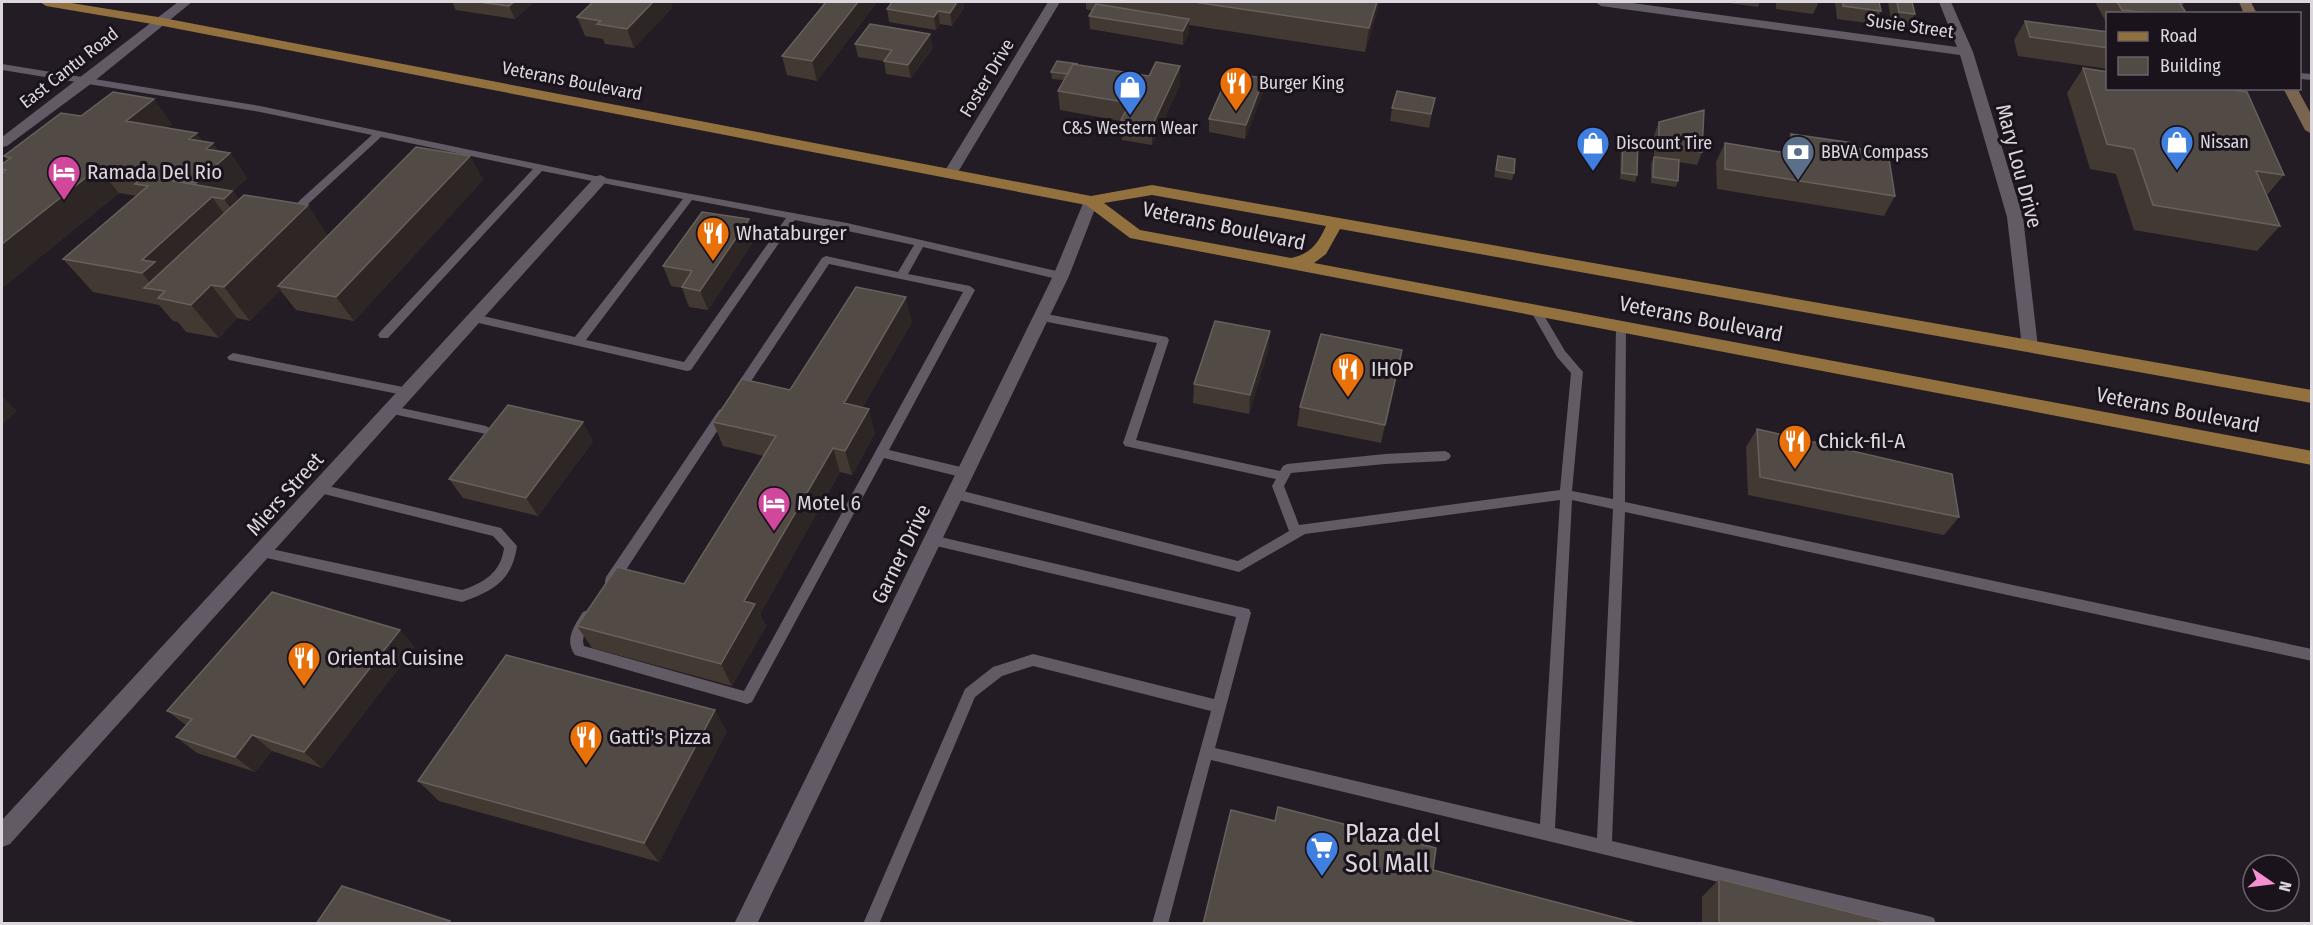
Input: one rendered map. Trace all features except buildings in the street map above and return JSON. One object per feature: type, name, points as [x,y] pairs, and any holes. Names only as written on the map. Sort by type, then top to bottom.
[{"type":"main road","name":"Veterans Boulevard","points":[[46,2],[158,21],[1091,201],[1152,190],[2312,397]]},
{"type":"main road","points":[[2291,90],[2312,130]]},
{"type":"main road","name":"Veterans Boulevard","points":[[1091,201],[1135,234],[2312,458]]},
{"type":"main road","points":[[1291,264],[1306,262],[1318,254],[1328,241],[1335,223]]},
{"type":"street","name":"East Cantu Road","points":[[2,143],[87,80],[158,21],[186,2]]},
{"type":"street","name":"Foster Drive","points":[[950,174],[1054,2]]},
{"type":"street","name":"Susie Street","points":[[1601,2],[1966,52]]},
{"type":"street","name":"Mary Lou Drive","points":[[1945,2],[1966,52],[2014,217],[2030,347]]},
{"type":"street","name":"Miers Street","points":[[2,836],[600,180]]},
{"type":"street","name":"Garner Drive","points":[[745,924],[1061,276],[1091,201]]},
{"type":"lane","points":[[2,67],[87,80],[129,91],[260,109],[600,180],[792,216],[1061,276]]},
{"type":"lane","points":[[303,203],[379,134]]},
{"type":"lane","points":[[384,335],[540,167]]},
{"type":"lane","points":[[578,342],[689,197]]},
{"type":"lane","points":[[474,318],[687,367],[792,216]]},
{"type":"lane","points":[[901,276],[921,243]]},
{"type":"lane","points":[[826,260],[901,276],[970,290],[747,698],[580,651],[575,641],[598,600],[826,260]]},
{"type":"lane","points":[[1536,310],[1561,354],[1577,372],[1566,494],[1547,832]]},
{"type":"lane","points":[[1041,317],[1163,340],[1129,443],[1283,476]]},
{"type":"lane","points":[[1604,846],[1619,505],[1621,326]]},
{"type":"lane","points":[[233,357],[408,392]]},
{"type":"lane","points":[[392,410],[486,430]]},
{"type":"lane","points":[[882,453],[965,473]]},
{"type":"lane","points":[[1296,533],[1278,486],[1287,469],[1311,465],[1445,456]]},
{"type":"lane","points":[[262,552],[462,596],[488,586],[510,561],[511,546],[497,532],[320,489]]},
{"type":"lane","points":[[955,494],[1239,567],[1302,529],[1566,494],[2312,654]]},
{"type":"lane","points":[[932,540],[1244,613],[1160,924]]},
{"type":"lane","points":[[871,924],[970,693],[998,671],[1033,660],[1218,707]]},
{"type":"lane","points":[[1206,752],[1928,924]]},
{"type":"place","name":"Burger King","points":[[1236,112]]},
{"type":"place","name":"C&S Western Wear","points":[[1130,116]]},
{"type":"place","name":"Nissan","points":[[2177,171]]},
{"type":"place","name":"Discount Tire","points":[[1593,172]]},
{"type":"place","name":"BBVA Compass","points":[[1798,181]]},
{"type":"place","name":"Ramada Del Rio","points":[[64,201]]},
{"type":"place","name":"Whataburger","points":[[713,262]]},
{"type":"place","name":"IHOP","points":[[1348,398]]},
{"type":"place","name":"Chick-fil-A","points":[[1795,470]]},
{"type":"place","name":"Motel 6","points":[[774,532]]},
{"type":"place","name":"Oriental Cuisine","points":[[304,687]]},
{"type":"place","name":"Gatti's Pizza","points":[[586,766]]},
{"type":"place","name":"Plaza del Sol Mall","points":[[1322,877]]}]
